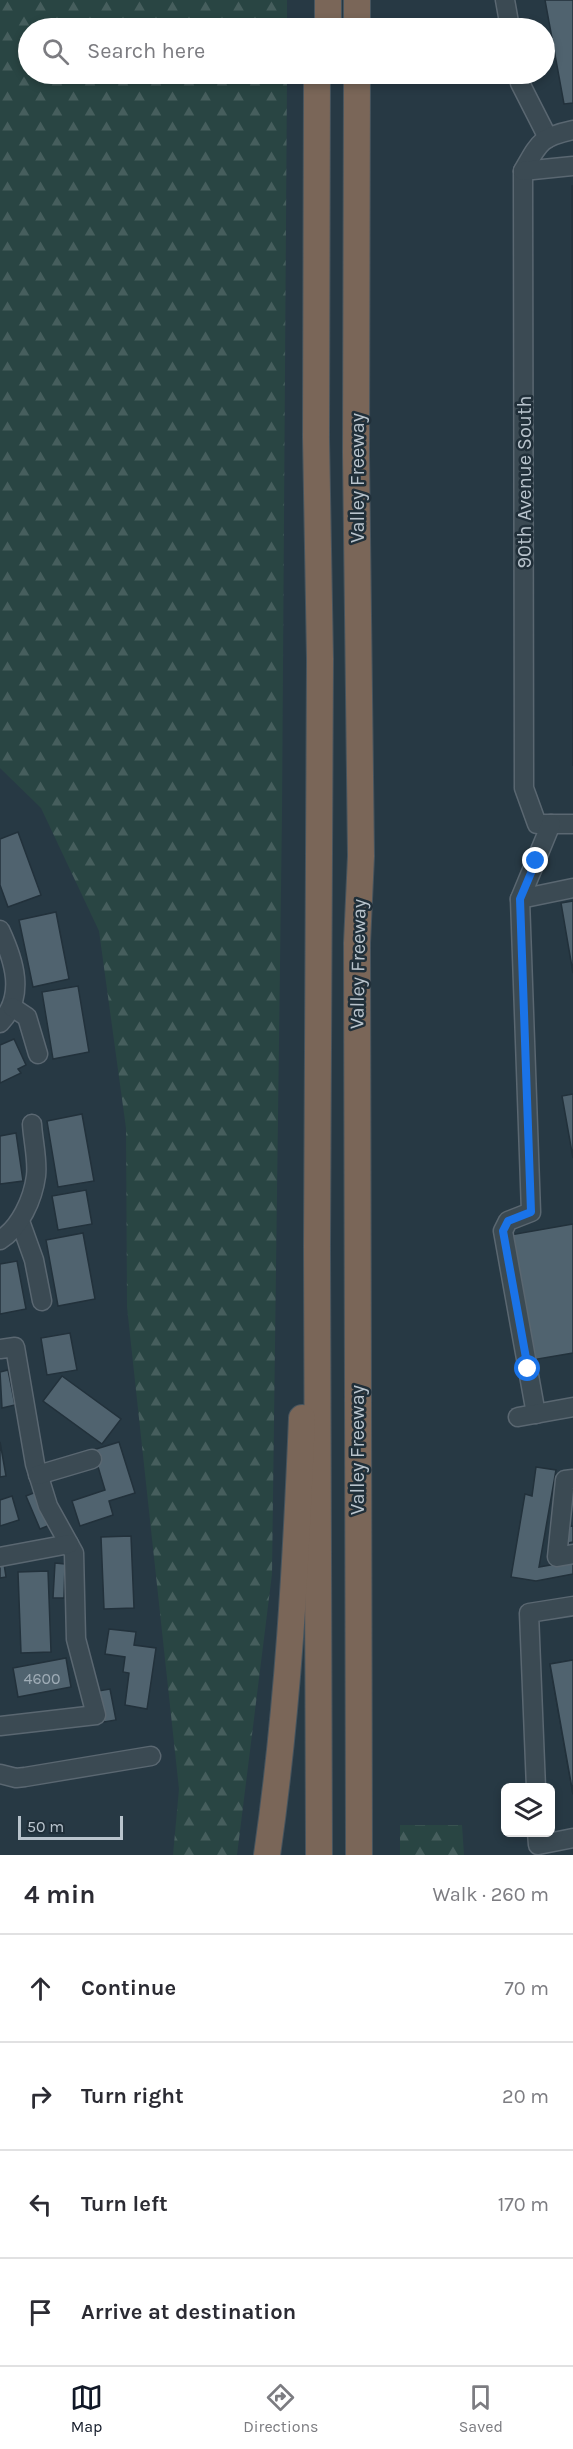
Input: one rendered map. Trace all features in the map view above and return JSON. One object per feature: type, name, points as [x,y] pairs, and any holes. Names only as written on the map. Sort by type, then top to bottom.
[{"type":"highway","points":[[316,0],[316,18]]},
{"type":"highway","points":[[328,0],[328,18]]},
{"type":"highway","points":[[357,0],[357,18]]},
{"type":"highway","name":"Valley Freeway","points":[[316,84],[316,438],[320,659],[317,1247],[319,1855]]},
{"type":"highway","points":[[328,84],[330,1855]]},
{"type":"highway","name":"Valley Freeway","points":[[357,84],[356,454],[361,856],[357,942],[359,1855]]},
{"type":"highway","points":[[267,1855],[275,1798],[297,1546],[306,1349],[317,1247]]},
{"type":"highway","points":[[359,1727],[374,1748],[376,1855]]},
{"type":"street","points":[[505,0],[508,18]]},
{"type":"street","points":[[520,84],[543,140],[573,130]]},
{"type":"street","name":"90th Avenue South","points":[[543,140],[524,171],[524,788],[544,824]]},
{"type":"street","points":[[524,171],[573,166]]},
{"type":"street","points":[[573,824],[544,824],[520,899],[531,1212],[508,1221],[503,1231],[527,1415],[573,1407]]},
{"type":"street","points":[[520,899],[573,888]]},
{"type":"street","points":[[0,930],[14,967],[16,983],[12,1007],[0,1023]]},
{"type":"street","points":[[12,1007],[27,1017],[38,1054]]},
{"type":"street","points":[[0,1240],[8,1235],[20,1221],[36,1176],[32,1124]]},
{"type":"street","points":[[20,1221],[34,1260],[42,1301]]},
{"type":"street","points":[[0,1349],[15,1347],[38,1475],[48,1506],[74,1553],[76,1639],[96,1715],[0,1726]]},
{"type":"street","points":[[38,1475],[92,1459]]},
{"type":"street","points":[[573,1479],[566,1480],[567,1517],[557,1557],[573,1554]]},
{"type":"street","points":[[0,1557],[69,1544]]},
{"type":"street","points":[[536,1783],[529,1613],[573,1606]]},
{"type":"street","points":[[0,1774],[25,1778],[151,1756]]},
{"type":"street","points":[[537,1837],[538,1845],[573,1838]]},
{"type":"green space","points":[[0,0],[287,0],[287,18],[18,18],[18,84],[287,84],[282,813],[272,1574],[237,1855],[173,1855],[179,1789],[127,1307],[126,1128],[99,931],[41,808],[0,768]]},
{"type":"green space","points":[[400,1825],[462,1825],[464,1855],[400,1855]]},
{"type":"building","points":[[545,0],[573,0],[573,103],[564,104],[555,55],[555,18],[548,18]]},
{"type":"building","points":[[572,186],[573,186],[573,766]]},
{"type":"building","points":[[18,832],[41,895],[8,907],[0,885],[0,839]]},
{"type":"building","points":[[573,901],[573,973],[561,903]]},
{"type":"building","points":[[56,912],[69,979],[33,987],[19,920]]},
{"type":"building","points":[[78,986],[89,1052],[53,1059],[42,992]]},
{"type":"building","points":[[14,1039],[26,1065],[18,1069],[21,1073],[0,1083],[0,1045]]},
{"type":"building","points":[[573,1094],[573,1158],[562,1096]]},
{"type":"building","points":[[82,1114],[94,1181],[58,1187],[47,1121]]},
{"type":"building","points":[[16,1133],[23,1181],[0,1184],[0,1136]]},
{"type":"building","points":[[86,1190],[92,1224],[58,1230],[52,1196]]},
{"type":"building","points":[[573,1224],[573,1353],[532,1360],[510,1235]]},
{"type":"building","points":[[83,1233],[95,1299],[58,1306],[46,1240]]},
{"type":"building","points":[[17,1261],[26,1309],[0,1314],[0,1264]]},
{"type":"building","points":[[70,1333],[77,1370],[47,1375],[41,1338]]},
{"type":"building","points":[[8,1370],[15,1405],[2,1408],[0,1372]]},
{"type":"building","points":[[62,1376],[121,1419],[102,1444],[43,1401]]},
{"type":"building","points":[[0,1442],[6,1476],[0,1477]]},
{"type":"building","points":[[119,1442],[135,1493],[109,1501],[113,1515],[80,1526],[72,1501],[105,1490],[93,1450]]},
{"type":"building","points":[[536,1467],[556,1470],[539,1567],[573,1561],[573,1574],[536,1581],[511,1577],[525,1494],[532,1496]]},
{"type":"building","points":[[36,1492],[50,1525],[40,1529],[26,1496]]},
{"type":"building","points":[[12,1496],[19,1520],[0,1526],[0,1500]]},
{"type":"building","points":[[573,1526],[573,1542],[568,1543],[565,1527]]},
{"type":"building","points":[[131,1536],[134,1608],[104,1609],[101,1537]]},
{"type":"building","points":[[55,1563],[65,1564],[64,1598],[53,1598]]},
{"type":"building","points":[[4,1564],[6,1577],[0,1578],[0,1565]]},
{"type":"building","points":[[48,1571],[51,1652],[21,1653],[18,1572]]},
{"type":"building","points":[[109,1629],[136,1632],[134,1645],[156,1648],[147,1709],[125,1705],[129,1673],[123,1672],[125,1657],[105,1654]]},
{"type":"building","points":[[66,1658],[71,1687],[18,1697],[13,1668]]},
{"type":"building","points":[[573,1660],[573,1794],[550,1664]]},
{"type":"building","points":[[573,1660],[573,1794],[550,1664]]},
{"type":"building","points":[[110,1689],[116,1720],[104,1722],[98,1691]]},
{"type":"route","points":[[528,1369],[503,1231],[508,1221],[531,1212],[520,899],[536,861]]}]
